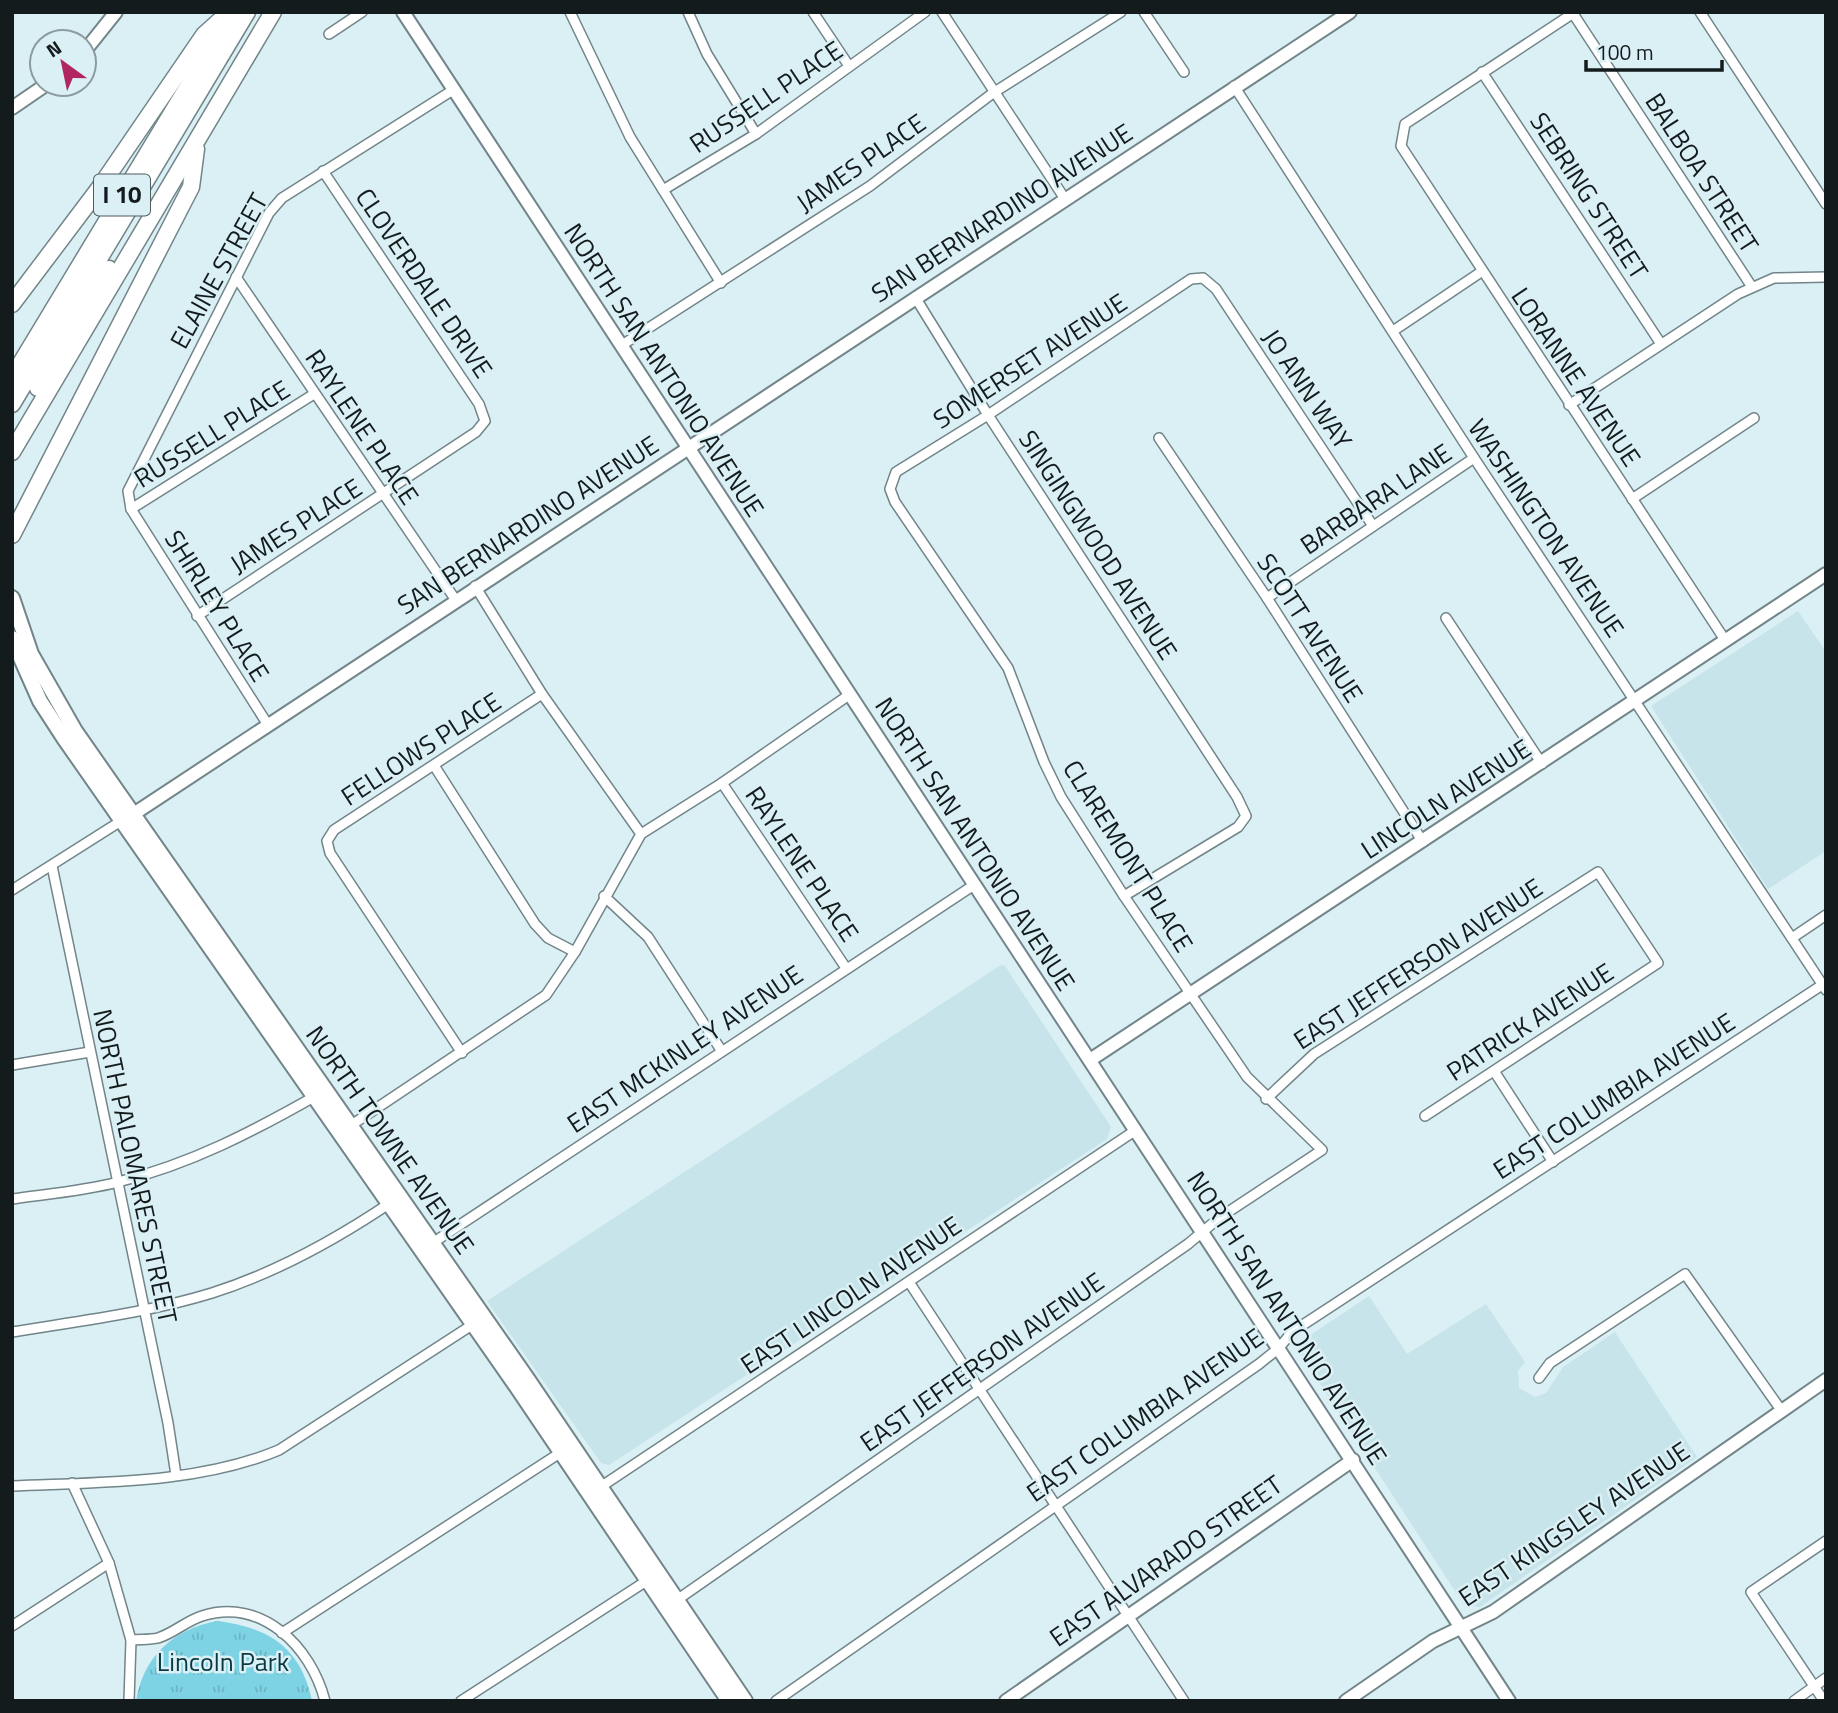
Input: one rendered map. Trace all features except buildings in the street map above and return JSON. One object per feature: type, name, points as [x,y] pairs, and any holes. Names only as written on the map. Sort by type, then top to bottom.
[{"type":"highway","points":[[12,304],[98,190],[204,35],[231,12]]},
{"type":"highway","name":"I 10","points":[[12,378],[231,12]]},
{"type":"highway","points":[[12,404],[247,12]]},
{"type":"highway","points":[[12,432],[261,12]]},
{"type":"highway","name":"I 10","points":[[12,452],[273,12]]},
{"type":"highway","points":[[12,535],[191,187],[196,143]]},
{"type":"main road","points":[[98,34],[116,12]]},
{"type":"main road","name":"NORTH SAN ANTONIO AVENUE","points":[[402,12],[1509,1701]]},
{"type":"main road","name":"SAN BERNARDINO AVENUE","points":[[127,818],[475,586],[1350,12]]},
{"type":"main road","points":[[12,108],[28,97]]},
{"type":"main road","name":"LINCOLN AVENUE","points":[[1090,1060],[1826,574]]},
{"type":"main road","name":"NORTH TOWNE AVENUE","points":[[12,598],[31,654],[52,695],[127,818]]},
{"type":"main road","name":"NORTH TOWNE AVENUE","points":[[13,640],[40,701],[127,818],[320,1093],[671,1604],[745,1701]]},
{"type":"main road","name":"NORTH TOWNE AVENUE","points":[[426,1247],[472,1325],[566,1449]]},
{"type":"main road","name":"EAST KINGSLEY AVENUE","points":[[1346,1701],[1433,1641],[1493,1612],[1826,1380]]},
{"type":"main road","name":"EAST ALVARADO STREET","points":[[1006,1701],[1353,1460]]},
{"type":"main road","name":"NORTH TOWNE AVENUE","points":[[671,1604],[729,1701]]},
{"type":"street","points":[[329,34],[362,12]]},
{"type":"street","points":[[570,12],[630,136],[721,283]]},
{"type":"street","points":[[688,12],[707,54],[756,134]]},
{"type":"street","points":[[813,12],[849,66]]},
{"type":"street","name":"RUSSELL PLACE","points":[[663,190],[756,134],[925,12]]},
{"type":"street","points":[[942,12],[1065,199]]},
{"type":"street","name":"JAMES PLACE","points":[[622,345],[870,186],[993,93],[1121,12]]},
{"type":"street","points":[[1144,12],[1184,72]]},
{"type":"street","points":[[1700,12],[1826,204]]},
{"type":"street","points":[[1482,72],[1573,13]]},
{"type":"street","name":"BALBOA STREET","points":[[1573,13],[1752,287]]},
{"type":"street","name":"LORANNE AVENUE","points":[[1482,72],[1405,124],[1401,133],[1401,146],[1481,272],[1725,640]]},
{"type":"street","name":"SEBRING STREET","points":[[1482,72],[1661,344]]},
{"type":"street","name":"WASHINGTON AVENUE","points":[[1234,86],[1474,458],[1824,987]]},
{"type":"street","name":"ELAINE STREET","points":[[131,509],[128,491],[135,475],[269,213],[282,198],[453,90]]},
{"type":"street","name":"CLOVERDALE DRIVE","points":[[323,171],[479,404],[485,421]]},
{"type":"street","points":[[1392,331],[1481,272]]},
{"type":"street","points":[[1569,405],[1752,287],[1774,278],[1826,276]]},
{"type":"street","name":"RAYLENE PLACE","points":[[236,277],[455,600]]},
{"type":"street","name":"SOMERSET AVENUE","points":[[890,489],[896,472],[988,415],[1191,279],[1203,278]]},
{"type":"street","name":"JO ANN WAY","points":[[1203,278],[1216,289],[1373,526]]},
{"type":"street","name":"SINGINGWOOD AVENUE","points":[[915,297],[988,415],[1237,797],[1246,816],[1238,827],[1124,896]]},
{"type":"street","name":"RUSSELL PLACE","points":[[131,509],[314,394]]},
{"type":"street","points":[[1632,499],[1754,418]]},
{"type":"street","name":"JAMES PLACE","points":[[197,616],[476,432],[485,421]]},
{"type":"street","name":"SCOTT AVENUE","points":[[1159,438],[1268,598],[1423,842]]},
{"type":"street","name":"BARBARA LANE","points":[[1268,598],[1474,458]]},
{"type":"street","name":"CLAREMONT PLACE","points":[[890,489],[895,502],[1008,668],[1044,762],[1061,797],[1124,896],[1247,1077],[1266,1099],[1322,1150]]},
{"type":"street","name":"SHIRLEY PLACE","points":[[131,509],[268,726]]},
{"type":"street","points":[[475,586],[542,694],[640,834]]},
{"type":"street","points":[[1446,618],[1542,764]]},
{"type":"street","name":"FELLOWS PLACE","points":[[462,1053],[330,853],[327,841],[334,830],[435,767],[542,694]]},
{"type":"street","points":[[345,1129],[546,995],[575,952],[604,895],[640,834],[722,783],[849,695]]},
{"type":"street","points":[[435,767],[535,924],[548,938],[575,952]]},
{"type":"street","name":"RAYLENE PLACE","points":[[722,783],[846,968]]},
{"type":"street","name":"SAN BERNARDINO AVENUE","points":[[12,890],[127,818]]},
{"type":"street","name":"NORTH PALOMARES STREET","points":[[52,866],[168,1423],[176,1475]]},
{"type":"street","name":"PATRICK AVENUE","points":[[1425,1116],[1658,963],[1598,872]]},
{"type":"street","name":"EAST JEFFERSON AVENUE","points":[[1266,1099],[1314,1054],[1598,872]]},
{"type":"street","name":"EAST MCKINLEY AVENUE","points":[[426,1247],[974,885]]},
{"type":"street","points":[[604,895],[648,937],[721,1050]]},
{"type":"street","points":[[1792,938],[1826,915]]},
{"type":"street","name":"EAST COLUMBIA AVENUE","points":[[776,1701],[1279,1348],[1292,1332],[1824,987]]},
{"type":"street","points":[[12,1065],[90,1052]]},
{"type":"street","points":[[1494,1071],[1553,1162]]},
{"type":"street","points":[[12,1199],[117,1182],[213,1150],[320,1093]]},
{"type":"street","name":"EAST LINCOLN AVENUE","points":[[594,1492],[1136,1130]]},
{"type":"street","name":"EAST JEFFERSON AVENUE","points":[[671,1604],[1322,1150]]},
{"type":"street","points":[[12,1332],[144,1311],[212,1293],[284,1265],[354,1227],[394,1200]]},
{"type":"street","points":[[1539,1378],[1550,1363],[1685,1274],[1781,1410]]},
{"type":"street","points":[[909,1282],[1053,1506],[1184,1701]]},
{"type":"street","points":[[12,1486],[176,1475],[246,1464],[279,1450],[472,1325]]},
{"type":"street","points":[[282,1633],[566,1449]]},
{"type":"street","points":[[72,1483],[109,1563],[131,1640],[129,1701]]},
{"type":"street","points":[[1824,1701],[1751,1592],[1826,1541]]},
{"type":"street","points":[[12,1626],[109,1563]]},
{"type":"street","points":[[461,1701],[652,1577]]},
{"type":"street","points":[[131,1640],[158,1638],[187,1621],[222,1611],[256,1615],[282,1633],[304,1655],[324,1701]]},
{"type":"street","points":[[1794,1701],[1826,1678]]},
{"type":"shaded area","points":[[1798,611],[1826,652],[1826,851],[1768,889],[1651,706]]},
{"type":"shaded area","points":[[1001,965],[1005,966],[1111,1127],[1107,1139],[609,1465],[601,1463],[487,1301]]},
{"type":"shaded area","points":[[1369,1296],[1407,1354],[1486,1304],[1525,1362],[1518,1371],[1519,1388],[1535,1397],[1546,1393],[1563,1367],[1615,1332],[1697,1457],[1480,1607],[1464,1605],[1300,1353],[1303,1340]]},
{"type":"green space","name":"Lincoln Park","points":[[217,1621],[252,1628],[280,1643],[300,1667],[312,1701],[136,1701],[145,1671],[163,1648],[187,1631]]}]
